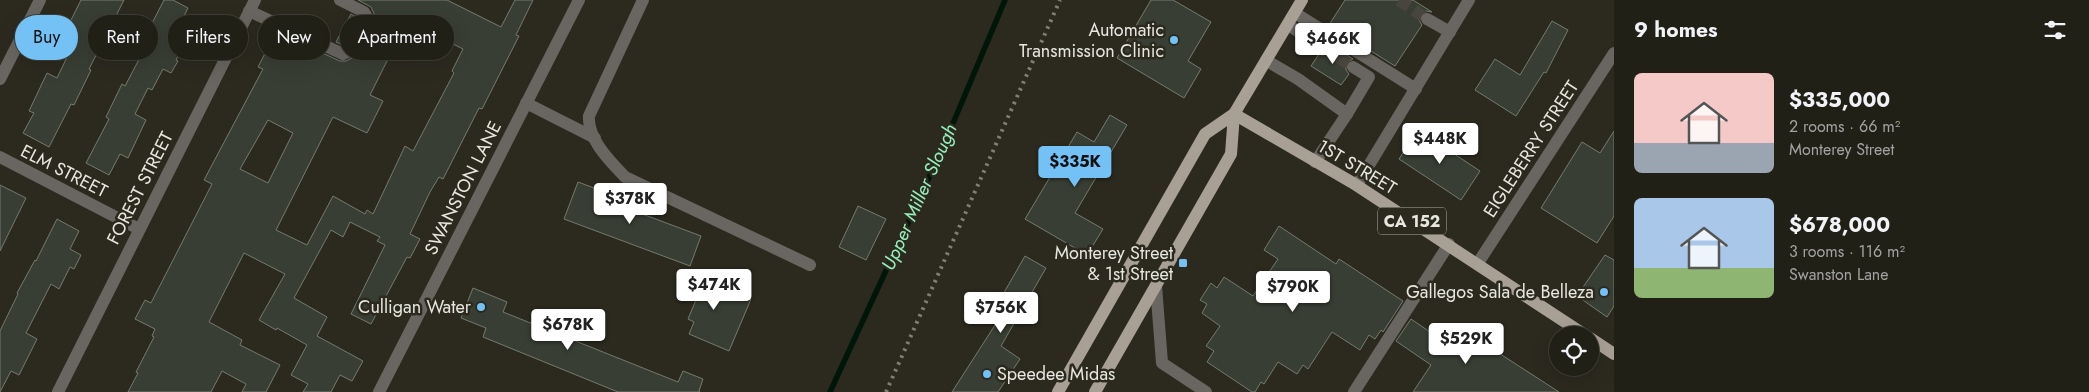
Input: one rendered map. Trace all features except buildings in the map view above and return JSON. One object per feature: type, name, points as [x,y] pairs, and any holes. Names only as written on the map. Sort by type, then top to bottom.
[{"type":"main road","points":[[1058,392],[1205,134],[1234,114],[1302,0]]},
{"type":"main road","points":[[1095,392],[1231,154],[1234,114]]},
{"type":"main road","name":"1ST STREET","points":[[1234,114],[1357,185],[1571,326]]},
{"type":"main road","points":[[1599,344],[1614,354]]},
{"type":"street","points":[[0,79],[40,0]]},
{"type":"street","points":[[252,5],[343,54],[350,53],[356,48],[370,22],[364,12],[340,0]]},
{"type":"street","name":"SWANSTON LANE","points":[[379,392],[579,0]]},
{"type":"street","points":[[643,0],[589,116],[589,124],[595,138],[608,159],[626,177],[810,265]]},
{"type":"street","points":[[1357,185],[1469,0]]},
{"type":"street","name":"FOREST STREET","points":[[58,392],[252,5]]},
{"type":"street","points":[[1295,12],[1416,89]]},
{"type":"street","points":[[1427,19],[1450,32]]},
{"type":"street","points":[[1288,25],[1323,47]]},
{"type":"street","name":"EIGLEBERRY STREET","points":[[1478,264],[1614,53]]},
{"type":"street","points":[[1267,61],[1298,79],[1347,114]]},
{"type":"street","points":[[1315,162],[1347,114],[1368,77],[1353,67]]},
{"type":"street","points":[[526,103],[595,138]]},
{"type":"street","name":"ELM STREET","points":[[0,157],[139,229]]},
{"type":"street","points":[[1354,392],[1449,244]]},
{"type":"street","points":[[1156,286],[1162,363],[1206,392]]},
{"type":"waterway","name":"Upper Miller Slough","points":[[830,392],[943,147],[1005,0]]},
{"type":"tunnel","points":[[1399,0],[1427,19]]},
{"type":"tunnel","points":[[1323,47],[1353,67]]},
{"type":"railway","points":[[886,392],[1060,0]]},
{"type":"place","name":"Automatic Transmission Clinic","points":[[1174,40]]},
{"type":"place","name":"Monterey Street & 1st Street","points":[[1183,263]]},
{"type":"place","name":"Gallegos Sala de Belleza","points":[[1604,292]]},
{"type":"place","name":"Culligan Water","points":[[481,307]]},
{"type":"place","name":"Speedee Midas","points":[[987,374]]}]
